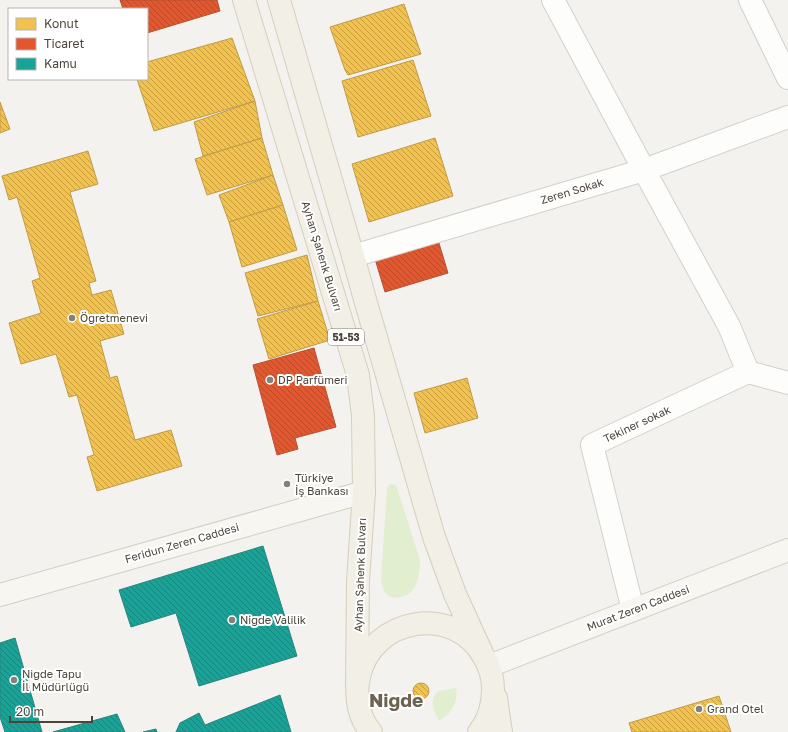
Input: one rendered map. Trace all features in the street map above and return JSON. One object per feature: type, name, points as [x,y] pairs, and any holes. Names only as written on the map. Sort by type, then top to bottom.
[{"type":"main road","name":"Ayhan Şahenk Bulvarı","points":[[244,0],[358,375],[363,416],[364,492],[358,581],[357,686]]},
{"type":"main road","name":"51-53","points":[[279,0],[434,537],[455,594],[488,666],[502,732]]},
{"type":"main road","points":[[367,727],[358,701],[357,686],[360,672],[366,658],[386,635],[399,628],[413,624],[428,623],[443,625],[457,630],[470,638],[488,666],[493,699],[489,715],[480,732]]},
{"type":"street","points":[[553,0],[729,326],[748,372],[788,383]]},
{"type":"street","points":[[750,0],[788,78]]},
{"type":"street","name":"Zeren Sokak","points":[[353,256],[644,170],[788,117]]},
{"type":"street","name":"Tekiner sokak","points":[[633,610],[592,445],[748,372]]},
{"type":"street","name":"Feridun Zeren Caddesi","points":[[0,595],[364,492]]},
{"type":"street","name":"Murat Zeren Caddesi","points":[[488,666],[788,550]]},
{"type":"green space","points":[[390,484],[396,485],[420,560],[419,576],[412,591],[407,595],[396,598],[386,594],[381,579],[387,489]]},
{"type":"green space","points":[[456,688],[457,693],[453,707],[447,715],[439,721],[433,706],[433,699],[435,695],[438,691]]},
{"type":"building: Konut","points":[[404,4],[421,54],[348,75],[330,27]]},
{"type":"building: Konut","points":[[232,38],[255,101],[154,131],[137,80],[148,80],[148,62]]},
{"type":"building: Konut","points":[[413,60],[431,116],[358,137],[342,81]]},
{"type":"building: Konut","points":[[255,101],[262,138],[203,156],[194,122]]},
{"type":"building: Konut","points":[[0,102],[10,129],[0,133]]},
{"type":"building: Konut","points":[[262,138],[273,175],[207,195],[195,159]]},
{"type":"building: Konut","points":[[435,138],[453,196],[369,222],[352,164]]},
{"type":"building: Konut","name":"Öğretmenevi","points":[[88,151],[98,184],[70,192],[96,281],[89,283],[92,295],[111,290],[124,334],[100,341],[110,378],[117,376],[135,440],[171,430],[182,466],[97,491],[87,457],[94,455],[77,395],[69,397],[56,354],[21,364],[9,323],[41,313],[32,281],[40,278],[17,197],[9,200],[2,176]]},
{"type":"building: Konut","points":[[273,175],[283,205],[229,222],[219,195]]},
{"type":"building: Konut","points":[[283,205],[297,250],[242,267],[229,222]]},
{"type":"building: Konut","points":[[307,255],[318,301],[258,316],[245,273]]},
{"type":"building: Konut","points":[[318,301],[330,340],[269,359],[257,319]]},
{"type":"building: Konut","points":[[467,378],[478,418],[425,433],[414,393]]},
{"type":"building: Konut","points":[[418,683],[424,683],[429,688],[427,697],[424,699],[418,699],[413,694],[413,688]]},
{"type":"building: Konut","name":"Grand Otel","points":[[719,696],[731,732],[632,732],[629,723]]},
{"type":"building: Ticaret","points":[[120,0],[217,0],[220,11],[148,33],[148,8],[123,8]]},
{"type":"building: Ticaret","points":[[438,240],[448,273],[385,292],[375,259]]},
{"type":"building: Ticaret","points":[[314,348],[336,427],[295,438],[298,449],[277,455],[253,365]]},
{"type":"building: Kamu","name":"Niğde Valilik","points":[[263,546],[297,656],[199,686],[176,613],[131,627],[119,590]]},
{"type":"building: Kamu","name":"Niğde Tapu İl Müdürlüğü","points":[[15,638],[42,732],[5,732],[0,717],[0,643]]},
{"type":"building: Kamu","points":[[280,695],[291,732],[176,732],[180,723],[199,713],[205,725]]},
{"type":"building: Kamu","points":[[117,714],[125,732],[53,732]]},
{"type":"building: Kamu","points":[[156,729],[157,732],[143,732]]},
{"type":"place","name":"Öğretmenevi","points":[[72,318]]},
{"type":"place","name":"DP Parfümeri","points":[[270,380]]},
{"type":"place","name":"Türkiye İş Bankası","points":[[287,484]]},
{"type":"place","name":"Niğde Valilik","points":[[232,620]]},
{"type":"place","name":"Niğde Tapu İl Müdürlüğü","points":[[14,680]]},
{"type":"place","name":"Grand Otel","points":[[699,709]]},
{"type":"district","name":"Niğde","points":[[396,700]]}]
